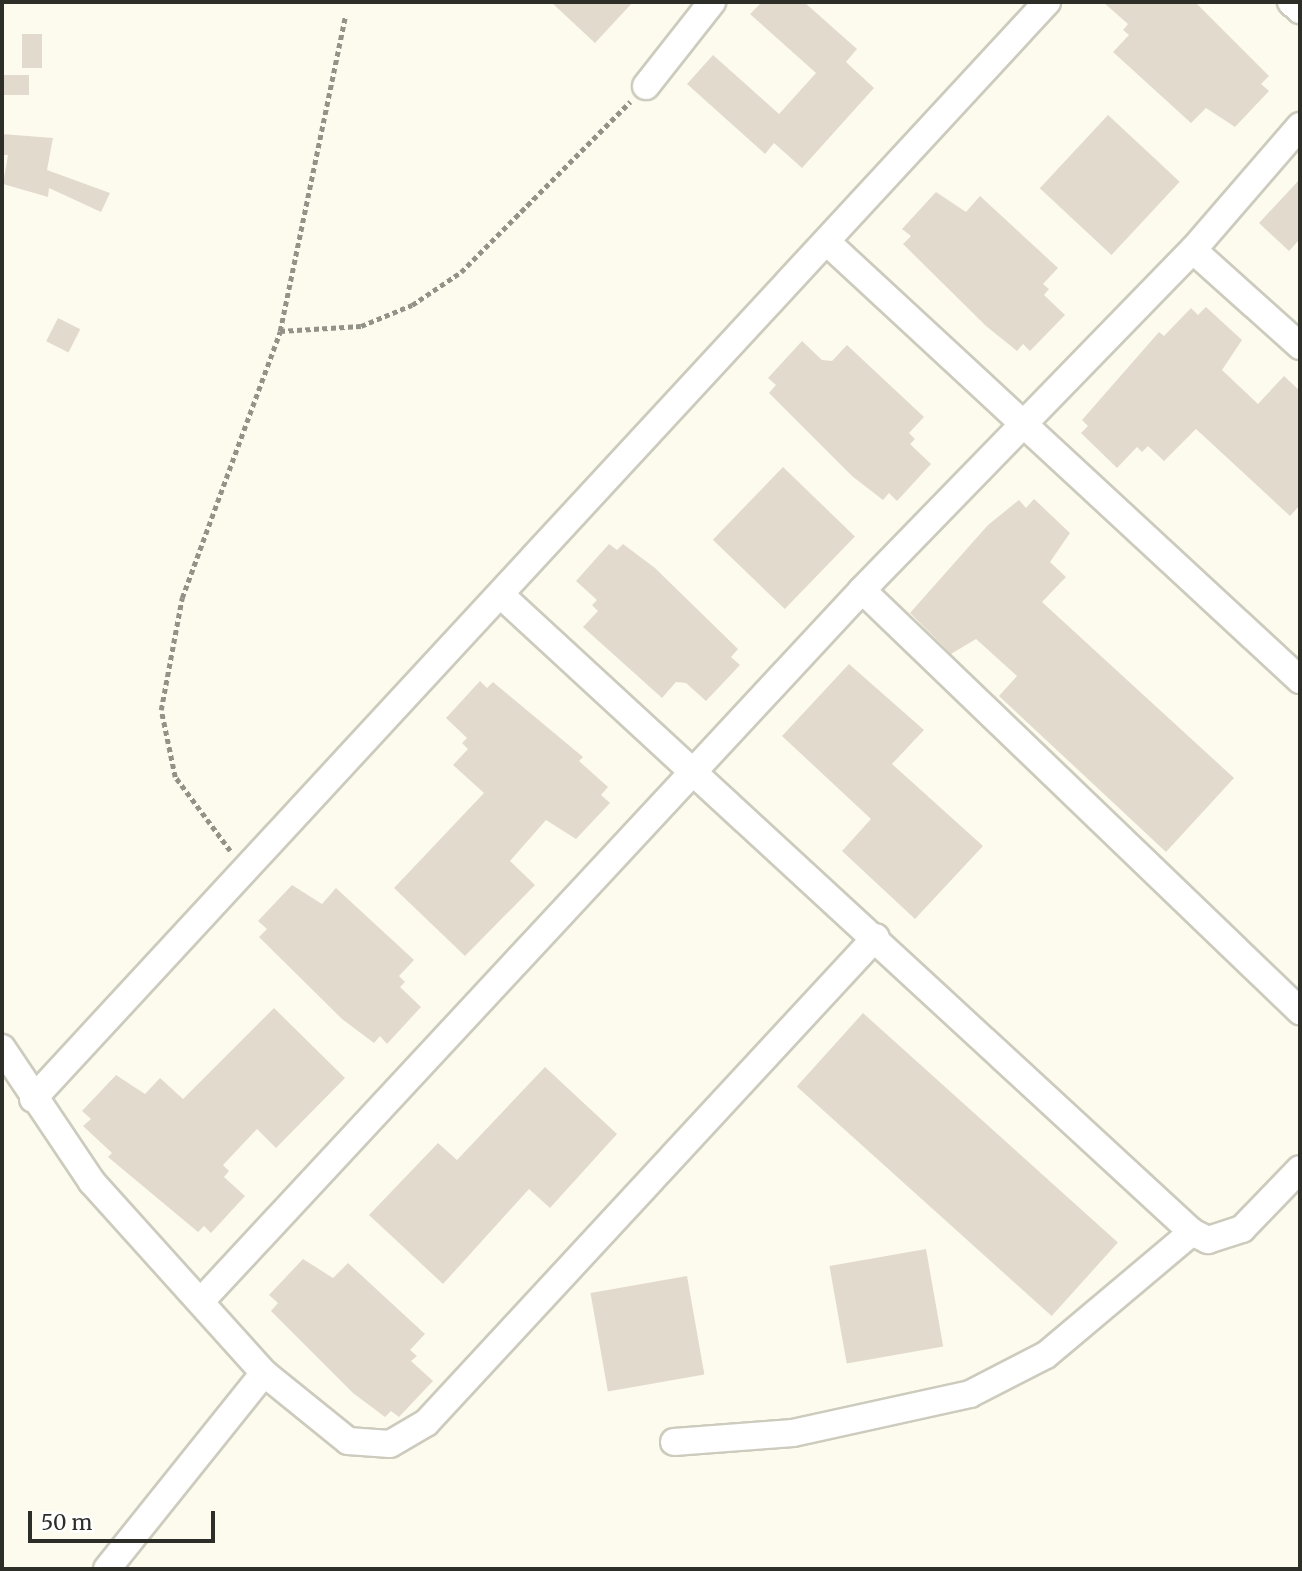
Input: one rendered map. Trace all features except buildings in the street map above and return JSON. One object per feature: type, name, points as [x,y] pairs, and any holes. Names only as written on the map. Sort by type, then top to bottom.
[{"type":"street","points":[[646,86],[712,2]]},
{"type":"street","points":[[33,1099],[829,244],[1047,2]]},
{"type":"street","points":[[1291,2],[1300,10]]},
{"type":"street","points":[[203,1299],[695,777],[862,590],[1024,420],[1193,250],[1300,126]]},
{"type":"street","points":[[829,244],[1024,420],[1300,680]]},
{"type":"street","points":[[1193,250],[1300,346]]},
{"type":"street","points":[[862,590],[1300,1010]]},
{"type":"street","points":[[502,596],[695,777],[876,937],[1192,1232],[1208,1240],[1242,1229],[1300,1169]]},
{"type":"street","points":[[2,1048],[33,1099],[92,1182],[203,1299],[264,1373],[348,1441],[390,1444],[426,1423],[876,937]]},
{"type":"street","points":[[674,1442],[793,1433],[971,1394],[1046,1355],[1192,1232]]},
{"type":"street","points":[[107,1569],[264,1373]]},
{"type":"path","points":[[245,872],[175,777],[160,710],[183,598],[280,331],[345,16]]},
{"type":"path","points":[[280,331],[361,326],[412,305],[461,272],[646,86]]}]
